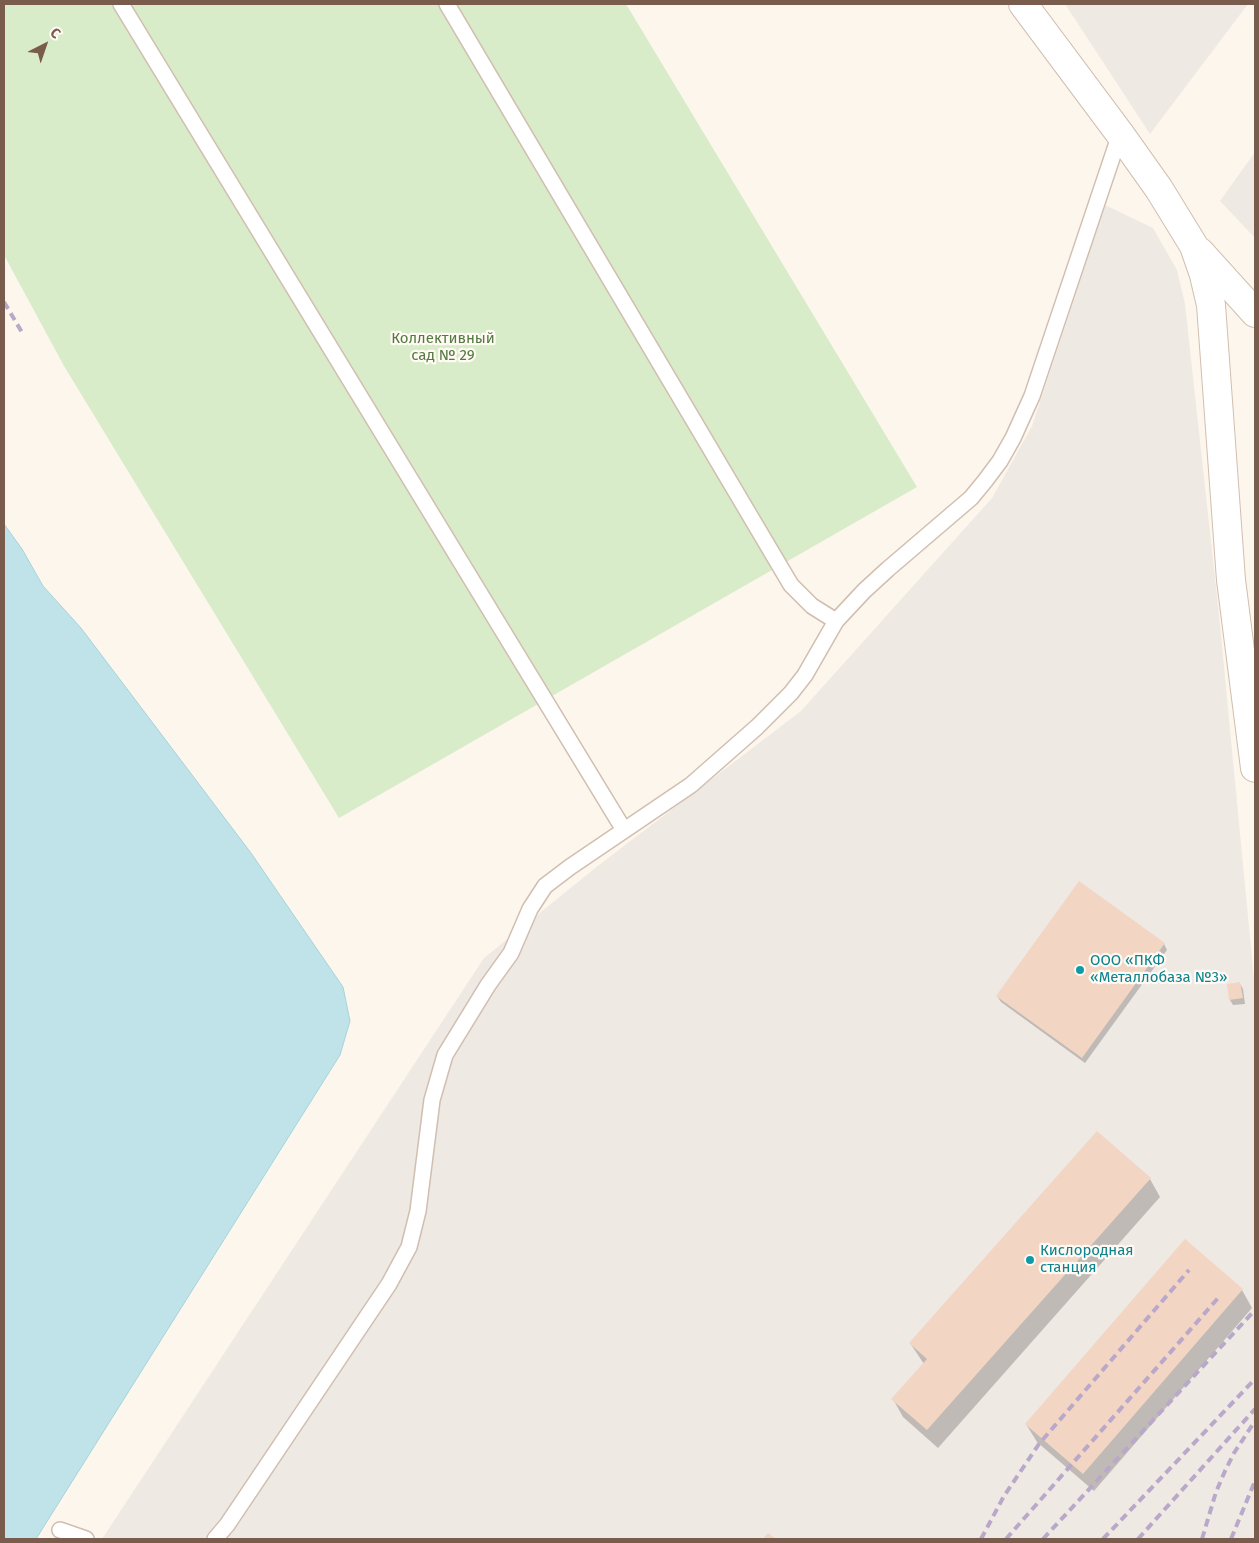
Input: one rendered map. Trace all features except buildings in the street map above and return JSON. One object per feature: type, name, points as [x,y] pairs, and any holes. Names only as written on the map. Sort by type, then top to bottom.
[{"type":"street","points":[[1023,4],[1159,189],[1194,246],[1204,275],[1211,305],[1232,580],[1255,768]]},
{"type":"street","points":[[1194,246],[1253,306]]},
{"type":"lane","points":[[121,4],[624,830]]},
{"type":"lane","points":[[447,4],[791,585],[812,606],[836,621]]},
{"type":"lane","points":[[215,1539],[389,1284],[409,1247],[418,1211],[432,1100],[445,1054],[488,985],[511,953],[530,908],[545,886],[691,785],[757,726],[791,694],[805,675],[836,621],[876,580],[972,498],[1000,461],[1013,438],[1032,396],[1120,134]]},
{"type":"lane","points":[[60,1530],[86,1539]]},
{"type":"shaded area","points":[[1065,4],[1248,4],[1150,134]]},
{"type":"shaded area","points":[[1255,152],[1255,238],[1220,201]]},
{"type":"shaded area","points":[[1105,205],[1153,228],[1177,270],[1185,304],[1219,615],[1255,989],[1255,1539],[102,1539],[484,958],[599,865],[801,711],[992,498],[1032,426]]},
{"type":"green space","name":"Коллективный сад № 29","points":[[4,4],[626,4],[917,487],[339,818],[64,366],[4,255]]},
{"type":"water","points":[[4,524],[22,549],[43,586],[81,628],[251,853],[343,987],[350,1021],[340,1055],[36,1539],[4,1539]]},
{"type":"railway","points":[[4,302],[23,334]]},
{"type":"railway","points":[[981,1539],[1004,1496],[1039,1444],[1189,1270]]},
{"type":"railway","points":[[1006,1539],[1219,1297]]},
{"type":"railway","points":[[1043,1539],[1255,1310]]},
{"type":"railway","points":[[1103,1539],[1255,1379]]},
{"type":"railway","points":[[1138,1539],[1255,1409]]},
{"type":"railway","points":[[1202,1539],[1216,1492],[1225,1471],[1234,1453],[1255,1421]]},
{"type":"railway","points":[[1231,1539],[1255,1481]]},
{"type":"place","name":"ООО «ПКФ «Металлобаза №3»","points":[[1080,970]]},
{"type":"place","name":"Кислородная станция","points":[[1030,1260]]}]
